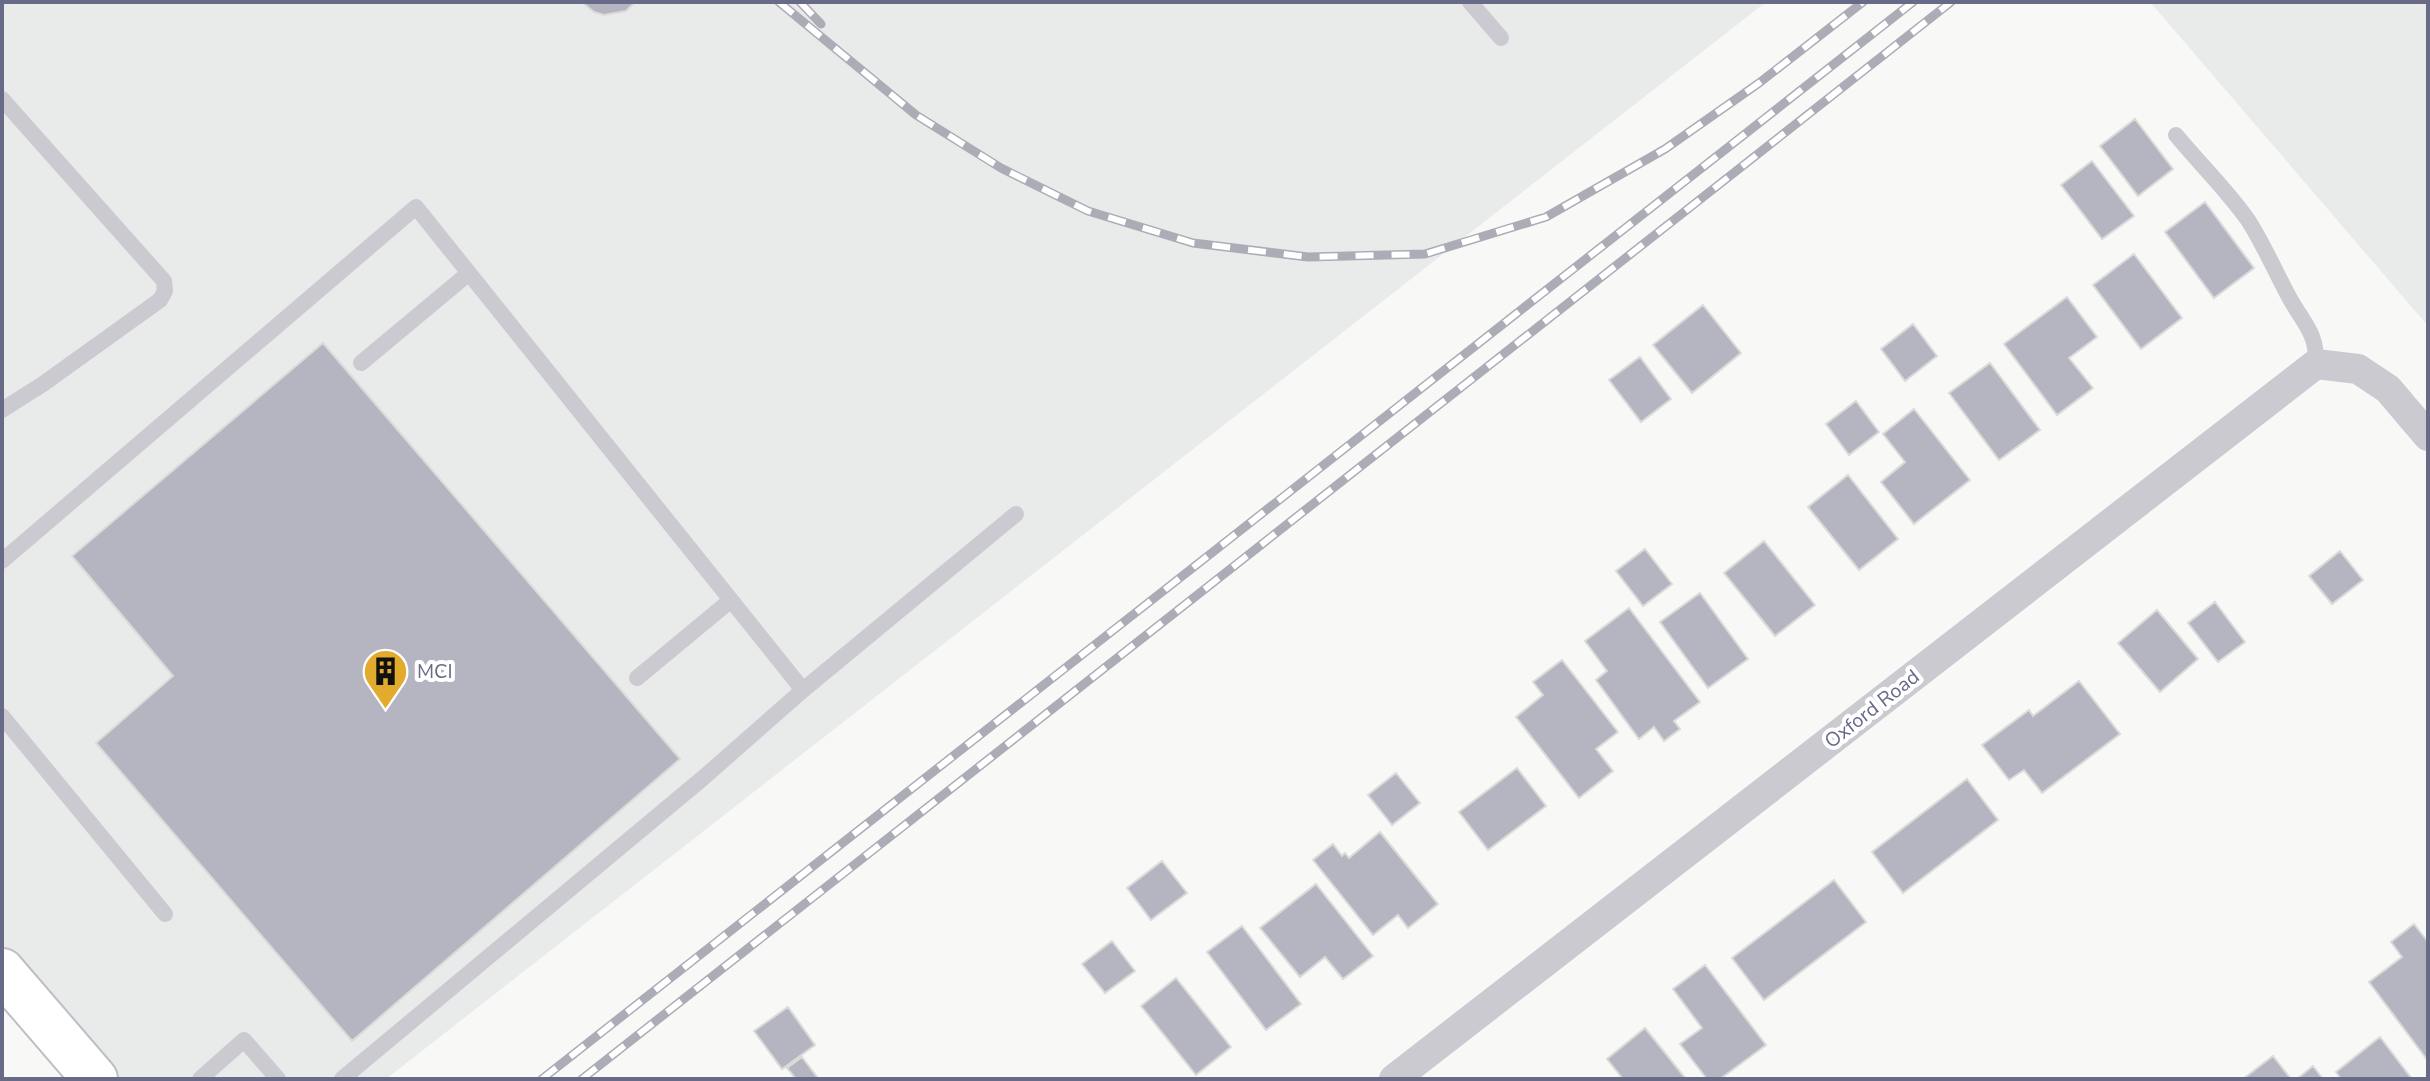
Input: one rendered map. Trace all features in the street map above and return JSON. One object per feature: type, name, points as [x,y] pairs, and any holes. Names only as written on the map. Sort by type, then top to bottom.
[{"type":"main road","points":[[2,971],[95,1079]]},
{"type":"street","points":[[2316,364],[2358,369],[2388,389],[2428,436]]},
{"type":"street","name":"Oxford Road","points":[[1394,1079],[2316,364]]},
{"type":"lane","points":[[1470,2],[1501,38]]},
{"type":"lane","points":[[2,99],[164,281],[165,291],[160,300],[2,410]]},
{"type":"lane","points":[[2176,135],[2246,218],[2312,333],[2316,364]]},
{"type":"lane","points":[[2,561],[416,207],[803,690]]},
{"type":"lane","points":[[361,363],[469,273]]},
{"type":"lane","points":[[342,1079],[1016,514]]},
{"type":"lane","points":[[637,678],[731,600]]},
{"type":"lane","points":[[2,716],[165,914]]},
{"type":"lane","points":[[200,1079],[244,1040],[278,1079]]},
{"type":"shaded area","points":[[2,2],[1766,2],[386,1079],[117,1079],[2,944]]},
{"type":"shaded area","points":[[2150,2],[2428,2],[2428,326]]},
{"type":"building","points":[[582,2],[635,2],[626,11],[604,15],[594,12]]},
{"type":"building","points":[[2135,119],[2173,169],[2138,196],[2100,146]]},
{"type":"building","points":[[2092,161],[2134,216],[2102,239],[2061,185]]},
{"type":"building","points":[[2205,202],[2254,268],[2214,298],[2165,232]]},
{"type":"building","points":[[2134,254],[2182,318],[2141,349],[2093,285]]},
{"type":"building","points":[[2067,297],[2097,337],[2069,358],[2093,388],[2057,415],[2004,344]]},
{"type":"building","points":[[1703,305],[1741,353],[1692,393],[1653,345]]},
{"type":"building","points":[[1913,324],[1937,356],[1905,381],[1881,349]]},
{"type":"building","name":"MCI","points":[[323,343],[680,759],[352,1041],[96,743],[173,676],[72,556]]},
{"type":"building","points":[[1640,357],[1671,399],[1641,422],[1609,380]]},
{"type":"building","points":[[1990,363],[2040,430],[1999,460],[1949,393]]},
{"type":"building","points":[[1856,401],[1879,432],[1849,455],[1826,424]]},
{"type":"building","points":[[1914,409],[1970,480],[1914,524],[1881,482],[1905,462],[1883,434]]},
{"type":"building","points":[[1848,475],[1898,539],[1859,570],[1808,507]]},
{"type":"building","points":[[1764,541],[1815,605],[1775,636],[1724,573]]},
{"type":"building","points":[[1645,549],[1672,584],[1643,606],[1616,571]]},
{"type":"building","points":[[2340,551],[2363,580],[2332,604],[2309,576]]},
{"type":"building","points":[[1700,593],[1748,659],[1708,688],[1660,622]]},
{"type":"building","points":[[2215,602],[2245,642],[2218,662],[2188,623]]},
{"type":"building","points":[[1629,608],[1700,702],[1674,721],[1680,729],[1664,741],[1654,727],[1639,739],[1596,680],[1607,671],[1585,641]]},
{"type":"building","points":[[2157,610],[2198,659],[2160,692],[2118,643]]},
{"type":"building","points":[[1562,660],[1618,732],[1596,749],[1613,771],[1579,798],[1516,717],[1543,695],[1533,682]]},
{"type":"building","points":[[2079,681],[2120,734],[2042,793],[2024,770],[2009,780],[1982,745],[2029,710],[2033,716]]},
{"type":"building","points":[[1517,768],[1546,806],[1488,850],[1459,812]]},
{"type":"building","points":[[1396,773],[1420,803],[1392,825],[1368,795]]},
{"type":"building","points":[[1967,779],[1998,820],[1903,893],[1872,852]]},
{"type":"building","points":[[1380,832],[1438,904],[1408,928],[1398,915],[1373,935],[1313,860],[1333,844],[1342,856],[1345,853],[1349,858]]},
{"type":"building","points":[[1162,861],[1187,893],[1151,920],[1127,888]]},
{"type":"building","points":[[1834,880],[1866,922],[1764,1000],[1732,958]]},
{"type":"building","points":[[1316,884],[1373,956],[1343,979],[1325,957],[1300,977],[1260,928]]},
{"type":"building","points":[[2414,924],[2428,942],[2428,1061],[2369,982],[2402,957],[2391,942]]},
{"type":"building","points":[[1242,926],[1301,1004],[1266,1030],[1207,952]]},
{"type":"building","points":[[1112,941],[1135,971],[1105,993],[1082,964]]},
{"type":"building","points":[[1705,965],[1766,1045],[1720,1079],[1707,1079],[1680,1044],[1702,1028],[1673,989]]},
{"type":"building","points":[[1176,978],[1231,1047],[1196,1075],[1141,1006]]},
{"type":"building","points":[[788,1007],[815,1045],[782,1069],[754,1031]]},
{"type":"building","points":[[1645,1028],[1686,1079],[1623,1079],[1607,1059]]},
{"type":"building","points":[[2380,1037],[2412,1079],[2341,1079],[2336,1072]]},
{"type":"building","points":[[2273,1056],[2291,1079],[2243,1079]]},
{"type":"building","points":[[802,1057],[817,1077],[815,1079],[796,1079],[787,1068]]},
{"type":"building","points":[[2313,1066],[2323,1079],[2297,1079]]},
{"type":"railway","points":[[779,2],[916,115],[1001,168],[1088,211],[1193,243],[1308,257],[1425,254],[1546,217],[1665,149],[1759,83],[1863,2]]},
{"type":"railway","points":[[800,2],[821,24]]},
{"type":"railway","points":[[542,1079],[1913,2]]},
{"type":"railway","points":[[582,1079],[1951,2]]},
{"type":"place","name":"MCI","points":[[386,710]]}]
